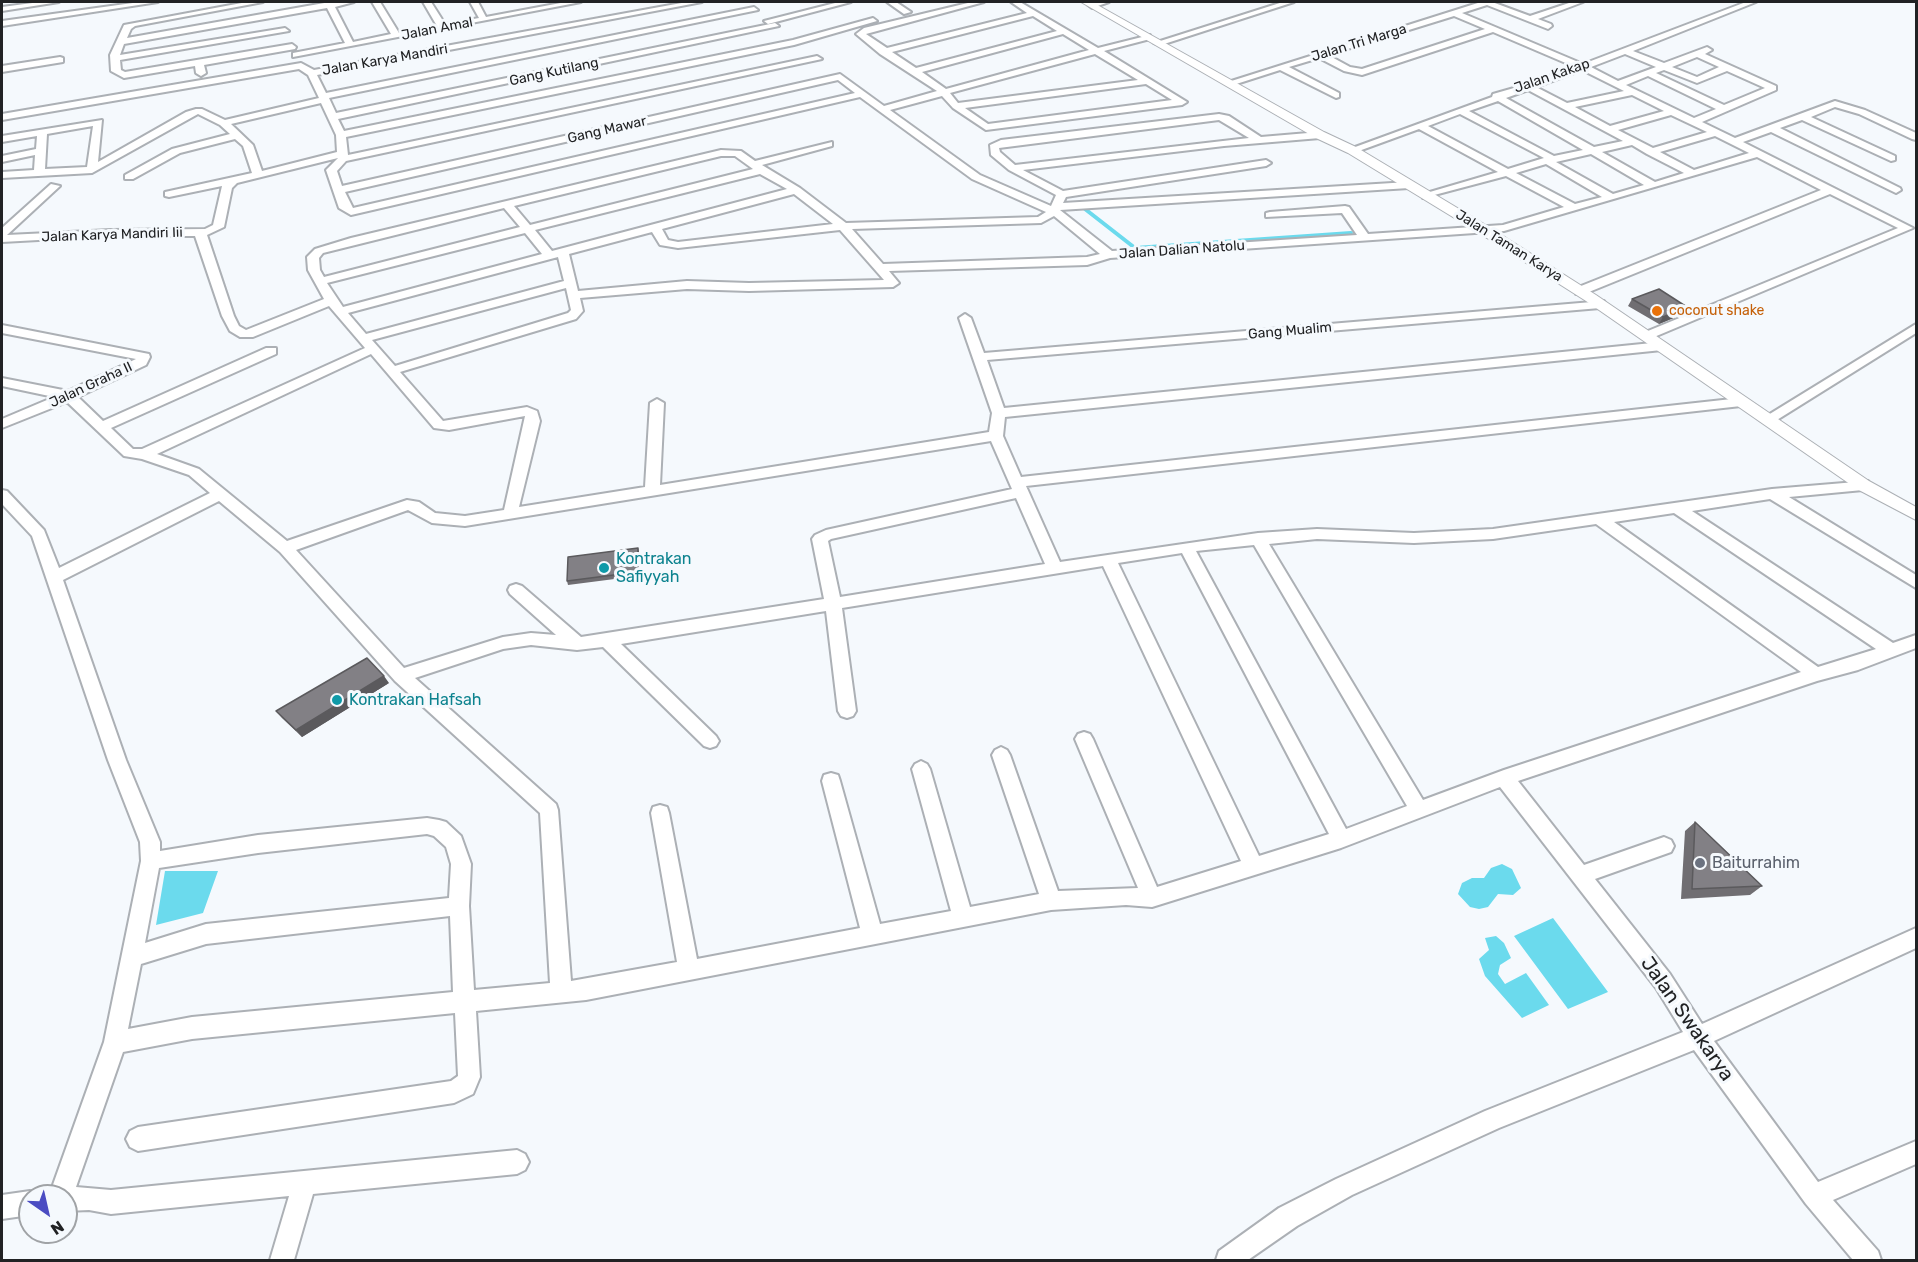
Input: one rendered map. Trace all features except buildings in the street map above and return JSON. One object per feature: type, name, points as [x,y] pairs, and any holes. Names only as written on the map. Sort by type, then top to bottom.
[{"type":"street","points":[[2,9],[55,2]]},
{"type":"street","points":[[2,24],[148,2]]},
{"type":"street","points":[[259,2],[133,24],[127,27],[116,58],[285,31]]},
{"type":"street","points":[[272,2],[301,66]]},
{"type":"street","points":[[120,42],[350,2]]},
{"type":"street","points":[[376,2],[396,36]]},
{"type":"street","points":[[427,2],[442,27]]},
{"type":"street","points":[[474,2],[484,20]]},
{"type":"street","points":[[519,2],[553,49],[571,68],[603,118],[618,150]]},
{"type":"street","name":"Jalan Amal","points":[[116,58],[117,71],[124,75],[199,63],[350,45],[572,2]]},
{"type":"street","name":"Jalan Karya Mandiri","points":[[2,117],[301,66],[312,73],[698,2]]},
{"type":"street","points":[[744,2],[817,59],[857,95],[882,109],[976,177],[1055,209],[1109,255]]},
{"type":"street","name":"Gang Kutilang","points":[[332,117],[772,24],[847,2]]},
{"type":"street","points":[[891,2],[907,12]]},
{"type":"street","points":[[169,194],[342,157],[603,118],[817,59],[907,12],[946,2]]},
{"type":"street","points":[[980,2],[861,33],[883,52],[944,92],[956,106],[978,124],[990,128],[1182,102],[1015,2]]},
{"type":"street","points":[[1089,3],[1105,2]]},
{"type":"street","points":[[882,109],[1290,2]]},
{"type":"street","points":[[1487,2],[1548,26]]},
{"type":"street","name":"Jalan Tri Marga","points":[[1230,83],[1487,2]]},
{"type":"street","points":[[1528,19],[1579,2]]},
{"type":"street","name":"Jalan Kakap","points":[[1352,150],[1525,85],[1583,67],[1752,2]]},
{"type":"street","name":"Jalan Taman Karya","points":[[1089,3],[1320,135],[1352,150],[1484,230],[1600,304],[1863,484],[1917,514]]},
{"type":"street","points":[[330,5],[350,45]]},
{"type":"street","points":[[224,123],[324,98],[553,49],[754,10]]},
{"type":"street","points":[[883,52],[1036,13]]},
{"type":"street","points":[[1455,13],[1619,84],[1670,112],[1912,230]]},
{"type":"street","points":[[1320,55],[1347,69],[1362,72],[1492,29]]},
{"type":"street","points":[[912,72],[1065,31]]},
{"type":"street","points":[[1623,51],[1697,80]]},
{"type":"street","points":[[1619,84],[1702,52],[1728,68],[1773,88],[1694,122]]},
{"type":"street","points":[[341,135],[583,87],[817,59]]},
{"type":"street","name":"Gang Mawar","points":[[339,190],[817,59]]},
{"type":"street","points":[[2,69],[60,60]]},
{"type":"street","points":[[199,63],[202,83]]},
{"type":"street","points":[[1281,67],[1336,95]]},
{"type":"street","points":[[1680,88],[1728,68]]},
{"type":"street","points":[[312,73],[341,135],[342,157],[331,168],[347,211],[354,212],[857,95]]},
{"type":"street","points":[[1649,73],[1724,109]]},
{"type":"street","points":[[956,106],[1148,81]]},
{"type":"street","points":[[1525,85],[1693,174]]},
{"type":"street","points":[[1568,106],[1632,92]]},
{"type":"street","points":[[1496,96],[1653,185]]},
{"type":"street","points":[[1735,142],[1833,104],[1843,105],[1917,137]]},
{"type":"street","points":[[1459,110],[1550,160],[1611,197]]},
{"type":"street","points":[[2,175],[92,170],[189,114],[204,112],[224,123],[248,145],[258,174]]},
{"type":"street","points":[[1610,129],[1670,112]]},
{"type":"street","points":[[1801,116],[1891,158]]},
{"type":"street","points":[[1259,140],[1226,118],[1216,117],[996,145],[995,153],[1033,181],[1062,194],[1235,155],[1259,140],[1320,135]]},
{"type":"street","points":[[2,139],[98,122],[92,170]]},
{"type":"street","points":[[1418,125],[1574,208]]},
{"type":"street","points":[[1771,128],[1896,190]]},
{"type":"street","points":[[39,173],[42,131]]},
{"type":"street","points":[[1651,152],[1715,133]]},
{"type":"street","points":[[129,177],[176,151],[238,135]]},
{"type":"street","points":[[1427,196],[1550,160],[1633,142]]},
{"type":"street","points":[[320,281],[527,230],[759,167],[828,144]]},
{"type":"street","points":[[2,159],[40,151]]},
{"type":"street","points":[[144,454],[369,344],[573,289],[687,285],[749,287],[892,284],[881,268],[843,226],[796,190],[737,153],[726,152],[319,251],[312,260],[320,281],[335,306],[369,344],[391,371],[442,426],[527,411],[532,414],[533,421],[510,515]]},
{"type":"street","name":"Jalan Dalian Natolu","points":[[881,268],[1087,261],[1109,255],[1504,228],[1757,154]]},
{"type":"street","points":[[1013,168],[1235,155],[1266,163]]},
{"type":"street","name":"Jalan Karya Mandiri Iii","points":[[2,239],[200,232],[218,227],[226,187],[235,180]]},
{"type":"street","points":[[1055,209],[1409,185]]},
{"type":"street","points":[[2,234],[55,186]]},
{"type":"street","points":[[200,232],[228,316],[234,328],[244,334],[335,306],[556,254],[796,190]]},
{"type":"street","points":[[1580,291],[1830,190]]},
{"type":"street","points":[[656,228],[664,243],[678,245],[843,226],[1041,220],[1055,209],[1062,194]]},
{"type":"street","points":[[391,371],[563,321],[577,311],[573,289],[556,254],[527,230],[507,204]]},
{"type":"street","points":[[1270,215],[1345,209],[1365,238]]},
{"type":"street","points":[[1647,336],[1912,230]]},
{"type":"street","name":"Gang Mualim","points":[[979,357],[1600,304]]},
{"type":"street","points":[[965,318],[999,413],[996,436],[1054,568]]},
{"type":"street","points":[[1767,420],[1917,328]]},
{"type":"street","name":"Jalan Graha II","points":[[2,424],[69,396],[141,362],[144,357],[5,332]]},
{"type":"street","points":[[999,413],[1662,346]]},
{"type":"street","points":[[102,427],[271,351]]},
{"type":"street","points":[[2,382],[69,396],[129,453],[144,454],[194,472],[285,548],[401,676],[549,810],[561,992]]},
{"type":"street","points":[[847,711],[833,604],[819,542],[823,537],[1019,487],[1741,402]]},
{"type":"street","points":[[652,492],[657,403]]},
{"type":"street","points":[[285,548],[407,505],[414,506],[429,517],[465,521],[996,436]]},
{"type":"street","points":[[401,676],[503,643],[531,639],[561,640],[578,644],[1186,547],[1258,538],[1317,534],[1414,538],[1493,534],[1772,494],[1863,484]]},
{"type":"street","points":[[54,578],[220,494]]},
{"type":"street","points":[[1772,494],[1917,582]]},
{"type":"street","points":[[2,495],[39,534],[117,760],[150,842],[151,861],[115,1041],[65,1184]]},
{"type":"street","points":[[1677,508],[1889,649]]},
{"type":"street","points":[[1599,519],[1816,674]]},
{"type":"street","points":[[1258,538],[1419,810]]},
{"type":"street","points":[[1186,547],[1341,839]]},
{"type":"street","points":[[1109,561],[1253,865]]},
{"type":"street","points":[[516,590],[578,644]]},
{"type":"street","points":[[606,640],[710,741]]},
{"type":"street","points":[[115,1041],[192,1028],[586,990],[963,916],[1051,901],[1126,896],[1152,898],[1341,839],[1504,778],[1816,674],[1852,665],[1917,640]]},
{"type":"street","points":[[1084,739],[1152,898]]},
{"type":"street","points":[[1001,755],[1051,901]]},
{"type":"street","points":[[921,769],[963,916]]},
{"type":"street","name":"Jalan Swakarya","points":[[1504,778],[1663,981],[1698,1037],[1814,1196],[1869,1260]]},
{"type":"street","points":[[831,781],[872,934]]},
{"type":"street","points":[[660,813],[689,970]]},
{"type":"street","points":[[138,1139],[454,1092],[465,1086],[468,1077],[466,1002],[459,906],[461,864],[454,842],[444,832],[434,827],[258,844],[151,861]]},
{"type":"street","points":[[1581,875],[1664,846]]},
{"type":"street","points":[[132,957],[207,934],[459,906]]},
{"type":"street","points":[[1228,1260],[1288,1217],[1344,1187],[1493,1119],[1698,1037],[1917,938]]},
{"type":"street","points":[[1814,1196],[1917,1152]]},
{"type":"street","points":[[78,1198],[111,1202],[517,1162]]},
{"type":"street","points":[[282,1260],[305,1182]]},
{"type":"street","points":[[2,1207],[18,1205]]},
{"type":"water","points":[[1502,864],[1512,869],[1521,888],[1513,895],[1498,894],[1488,907],[1479,909],[1470,907],[1458,894],[1462,883],[1472,878],[1484,878],[1491,868]]},
{"type":"water","points":[[165,871],[218,871],[203,913],[156,925]]},
{"type":"water","points":[[1553,918],[1608,992],[1568,1009],[1514,936]]},
{"type":"water","points":[[1496,936],[1504,943],[1511,958],[1500,965],[1498,974],[1505,984],[1526,973],[1549,1005],[1522,1018],[1485,976],[1479,959],[1489,950],[1485,938]]},
{"type":"waterway","points":[[1085,209],[1135,248],[1351,233]]},
{"type":"place","name":"coconut shake","points":[[1657,311]]},
{"type":"place","name":"Kontrakan Safiyyah","points":[[604,568]]},
{"type":"place","name":"Kontrakan Hafsah","points":[[337,700]]},
{"type":"place","name":"Baiturrahim","points":[[1700,863]]}]
